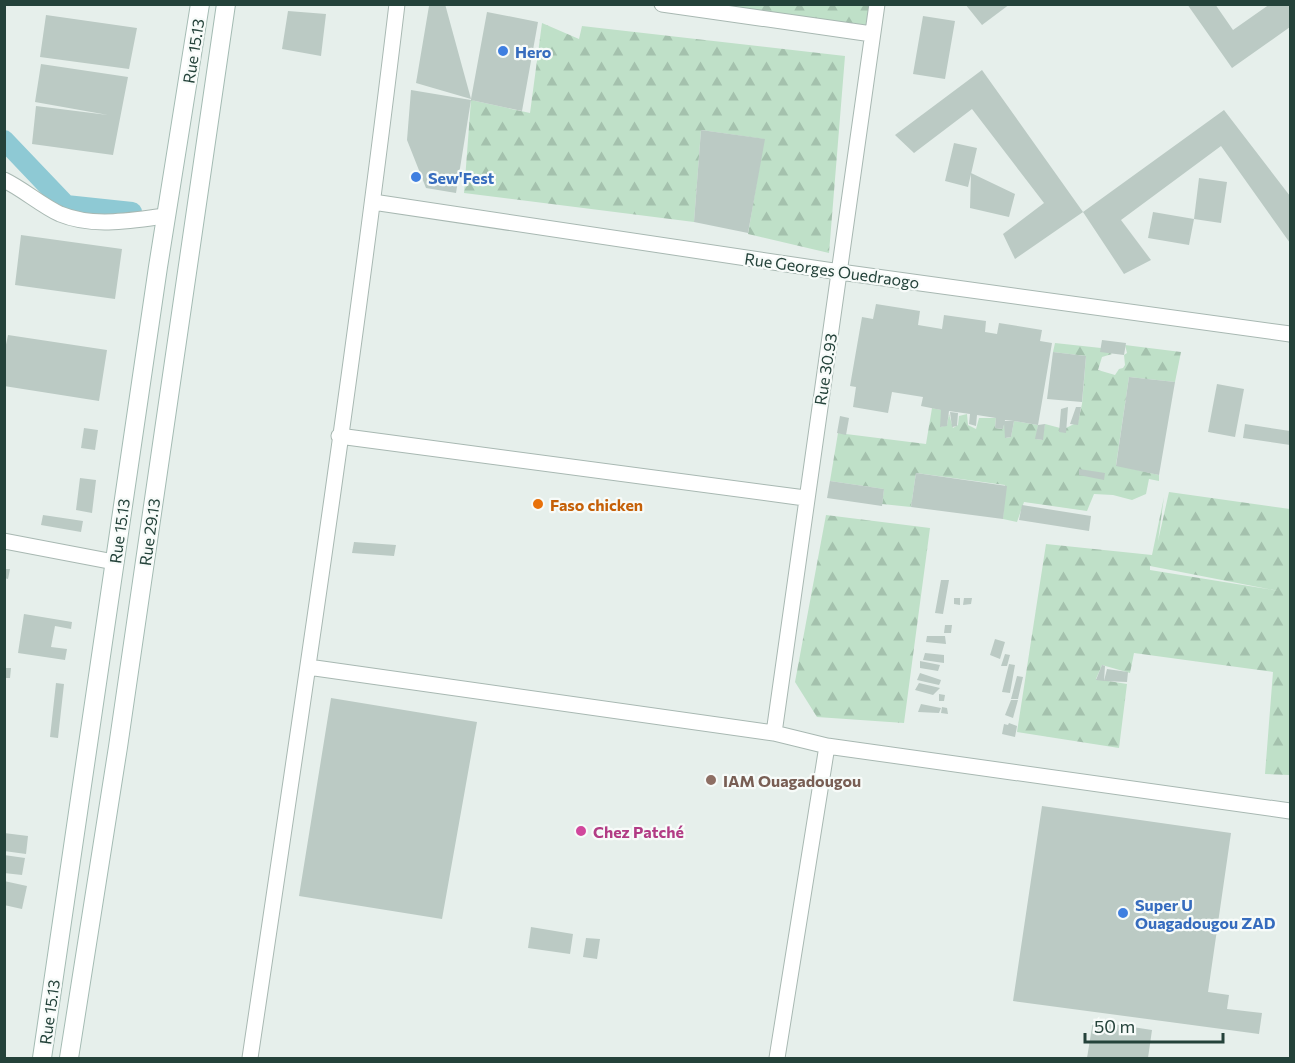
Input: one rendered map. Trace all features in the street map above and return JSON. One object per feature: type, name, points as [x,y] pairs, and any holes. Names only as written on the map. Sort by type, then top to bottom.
[{"type":"main road","name":"Rue 15.13","points":[[42,1059],[114,562],[200,4]]},
{"type":"main road","name":"Rue 29.13","points":[[69,1059],[118,747],[226,4]]},
{"type":"street","points":[[250,1059],[374,202],[397,4]]},
{"type":"street","points":[[662,4],[872,34]]},
{"type":"street","name":"Rue 30.93","points":[[774,733],[877,4]]},
{"type":"street","points":[[4,180],[58,213],[77,220],[112,222],[166,216]]},
{"type":"street","name":"Rue Georges Ouedraogo","points":[[374,202],[840,272],[1290,334]]},
{"type":"street","points":[[339,436],[806,498]]},
{"type":"street","points":[[4,541],[114,562]]},
{"type":"street","points":[[308,667],[774,733],[827,746],[1290,811]]},
{"type":"street","points":[[777,1059],[827,746]]},
{"type":"green space","points":[[667,5],[871,5],[866,33]]},
{"type":"green space","points":[[542,23],[579,39],[582,26],[845,56],[829,253],[748,234],[764,139],[701,130],[694,222],[464,193],[471,100],[530,113]]},
{"type":"green space","points":[[1055,343],[1101,348],[1112,354],[1102,357],[1098,370],[1115,375],[1125,365],[1124,355],[1127,353],[1125,345],[1181,352],[1175,382],[1129,377],[1116,465],[1159,475],[1159,481],[1149,479],[1146,494],[1132,500],[1113,495],[1094,494],[1087,511],[1024,502],[1017,522],[1003,519],[1005,485],[916,473],[911,507],[882,504],[884,489],[830,481],[838,433],[926,444],[932,408],[941,410],[941,427],[947,425],[949,414],[953,428],[958,425],[959,416],[967,414],[968,425],[976,429],[979,418],[996,418],[995,428],[1003,429],[1005,420],[1006,438],[1011,437],[1014,421],[1038,425],[1036,439],[1042,440],[1045,424],[1064,429],[1078,422],[1082,404],[1086,356],[1053,352]]},
{"type":"green space","points":[[1169,492],[1290,509],[1290,775],[1265,774],[1273,672],[1134,653],[1130,673],[1102,665],[1096,679],[1127,684],[1119,748],[1017,732],[1046,544],[1152,555],[1164,497],[1158,541]],"holes":[[[1150,566],[1279,591],[1150,570]]]},
{"type":"green space","points":[[826,515],[930,528],[904,723],[817,717],[795,682]]},
{"type":"building","points":[[431,4],[445,4],[471,99],[416,83]]},
{"type":"building","points":[[965,4],[1010,4],[982,25]]},
{"type":"building","points":[[1187,4],[1215,4],[1233,30],[1270,4],[1290,4],[1290,27],[1232,68]]},
{"type":"building","points":[[288,11],[326,14],[321,56],[282,49]]},
{"type":"building","points":[[487,12],[538,22],[522,111],[471,100]]},
{"type":"building","points":[[46,15],[137,28],[129,69],[40,57]]},
{"type":"building","points":[[923,16],[955,21],[945,79],[913,74]]},
{"type":"building","points":[[41,64],[128,77],[113,155],[32,144],[36,106],[108,115],[35,102]]},
{"type":"building","points":[[982,70],[1083,212],[1015,259],[1003,234],[1044,203],[972,109],[914,153],[895,135]]},
{"type":"building","points":[[411,90],[471,100],[456,193],[426,188],[407,140]]},
{"type":"building","points":[[1224,110],[1290,196],[1290,243],[1221,146],[1121,220],[1151,260],[1124,274],[1083,212]]},
{"type":"building","points":[[701,130],[765,139],[748,233],[694,222]]},
{"type":"building","points":[[954,143],[977,148],[968,187],[945,181]]},
{"type":"building","points":[[971,173],[1015,194],[1009,217],[970,208]]},
{"type":"building","points":[[1199,178],[1227,182],[1221,223],[1194,219]]},
{"type":"building","points":[[1153,212],[1194,219],[1189,245],[1148,238]]},
{"type":"building","points":[[21,235],[122,249],[115,299],[15,285]]},
{"type":"building","points":[[876,304],[920,311],[918,325],[942,329],[944,315],[986,321],[985,332],[997,334],[999,323],[1042,330],[1040,341],[1052,343],[1038,425],[1014,421],[1011,437],[1005,438],[1004,424],[1003,429],[995,428],[996,418],[977,415],[976,426],[969,424],[970,414],[949,411],[947,426],[940,427],[941,410],[921,406],[923,397],[892,392],[888,413],[853,407],[856,387],[850,386],[862,317],[873,319]]},
{"type":"building","points":[[8,335],[107,350],[99,401],[4,386],[4,354]]},
{"type":"building","points":[[1102,340],[1126,343],[1124,355],[1100,352]]},
{"type":"building","points":[[1053,352],[1086,356],[1082,402],[1047,399]]},
{"type":"building","points":[[1129,377],[1175,382],[1159,475],[1116,466]]},
{"type":"building","points":[[1217,384],[1244,389],[1235,437],[1208,432]]},
{"type":"building","points":[[1068,407],[1066,433],[1059,432],[1061,409]]},
{"type":"building","points":[[1076,407],[1081,407],[1078,425],[1070,424]]},
{"type":"building","points":[[950,412],[958,413],[957,426],[952,427]]},
{"type":"building","points":[[840,416],[849,418],[846,435],[837,433]]},
{"type":"building","points":[[1045,424],[1043,440],[1035,439],[1038,425]]},
{"type":"building","points":[[1245,424],[1290,431],[1290,445],[1243,438]]},
{"type":"building","points":[[84,428],[98,430],[95,450],[81,448]]},
{"type":"building","points":[[1079,469],[1105,473],[1104,480],[1079,475]]},
{"type":"building","points":[[916,473],[1007,486],[1003,519],[911,507]]},
{"type":"building","points":[[80,478],[96,480],[92,513],[76,510]]},
{"type":"building","points":[[830,481],[884,489],[882,506],[827,498]]},
{"type":"building","points":[[1022,505],[1091,516],[1089,531],[1019,520]]},
{"type":"building","points":[[43,515],[83,521],[81,532],[41,525]]},
{"type":"building","points":[[354,542],[396,545],[394,556],[352,553]]},
{"type":"building","points":[[4,569],[10,569],[8,579],[4,578]]},
{"type":"building","points":[[941,580],[949,580],[943,614],[935,613]]},
{"type":"building","points":[[954,598],[960,598],[960,605],[954,604]]},
{"type":"building","points":[[964,598],[972,598],[971,604],[963,605]]},
{"type":"building","points":[[24,614],[72,622],[71,629],[55,626],[51,647],[67,649],[65,660],[18,653]]},
{"type":"building","points":[[945,625],[952,625],[951,633],[944,633]]},
{"type":"building","points":[[927,636],[945,636],[946,644],[926,642]]},
{"type":"building","points":[[995,639],[1005,642],[1000,659],[990,655]]},
{"type":"building","points":[[925,653],[944,655],[944,663],[923,660]]},
{"type":"building","points":[[1005,654],[1010,655],[1007,666],[1001,666]]},
{"type":"building","points":[[920,661],[940,665],[938,671],[920,668]]},
{"type":"building","points":[[1009,664],[1015,665],[1010,693],[1002,692]]},
{"type":"building","points":[[1102,665],[1105,666],[1104,681],[1096,680]]},
{"type":"building","points":[[4,668],[11,668],[10,678],[4,678]]},
{"type":"building","points":[[1107,669],[1128,672],[1127,682],[1104,681]]},
{"type":"building","points":[[920,673],[941,680],[939,685],[917,680]]},
{"type":"building","points":[[1017,676],[1023,677],[1018,699],[1011,699]]},
{"type":"building","points":[[56,683],[64,684],[58,738],[50,737]]},
{"type":"building","points":[[919,683],[940,688],[933,695],[915,690]]},
{"type":"building","points":[[939,694],[945,695],[944,701],[939,701]]},
{"type":"building","points":[[331,698],[477,722],[442,919],[299,896]]},
{"type":"building","points":[[1011,700],[1018,700],[1013,718],[1005,715]]},
{"type":"building","points":[[921,704],[941,708],[939,713],[918,712]]},
{"type":"building","points":[[942,707],[947,708],[948,714],[941,713]]},
{"type":"building","points":[[1004,724],[1017,726],[1015,737],[1002,734]]},
{"type":"building","name":"Super U Ouagadougou ZAD","points":[[1042,806],[1231,833],[1208,992],[1229,995],[1227,1009],[1262,1013],[1259,1034],[1013,1001]]},
{"type":"building","points":[[4,833],[28,836],[26,854],[4,851]]},
{"type":"building","points":[[4,855],[25,858],[22,875],[4,873]]},
{"type":"building","points":[[4,881],[27,886],[22,909],[4,905]]},
{"type":"building","points":[[531,927],[573,934],[570,954],[528,948]]},
{"type":"building","points":[[586,938],[600,939],[597,959],[583,957]]},
{"type":"building","points":[[1093,1021],[1152,1030],[1148,1058],[1087,1058]]},
{"type":"waterway","points":[[4,140],[66,205],[132,212]]},
{"type":"place","name":"Hero","points":[[503,51]]},
{"type":"place","name":"Sew'Fest","points":[[416,177]]},
{"type":"place","name":"Faso chicken","points":[[538,504]]},
{"type":"place","name":"IAM Ouagadougou","points":[[711,780]]},
{"type":"place","name":"Chez Patché","points":[[581,831]]},
{"type":"place","name":"Super U Ouagadougou ZAD","points":[[1123,913]]}]
